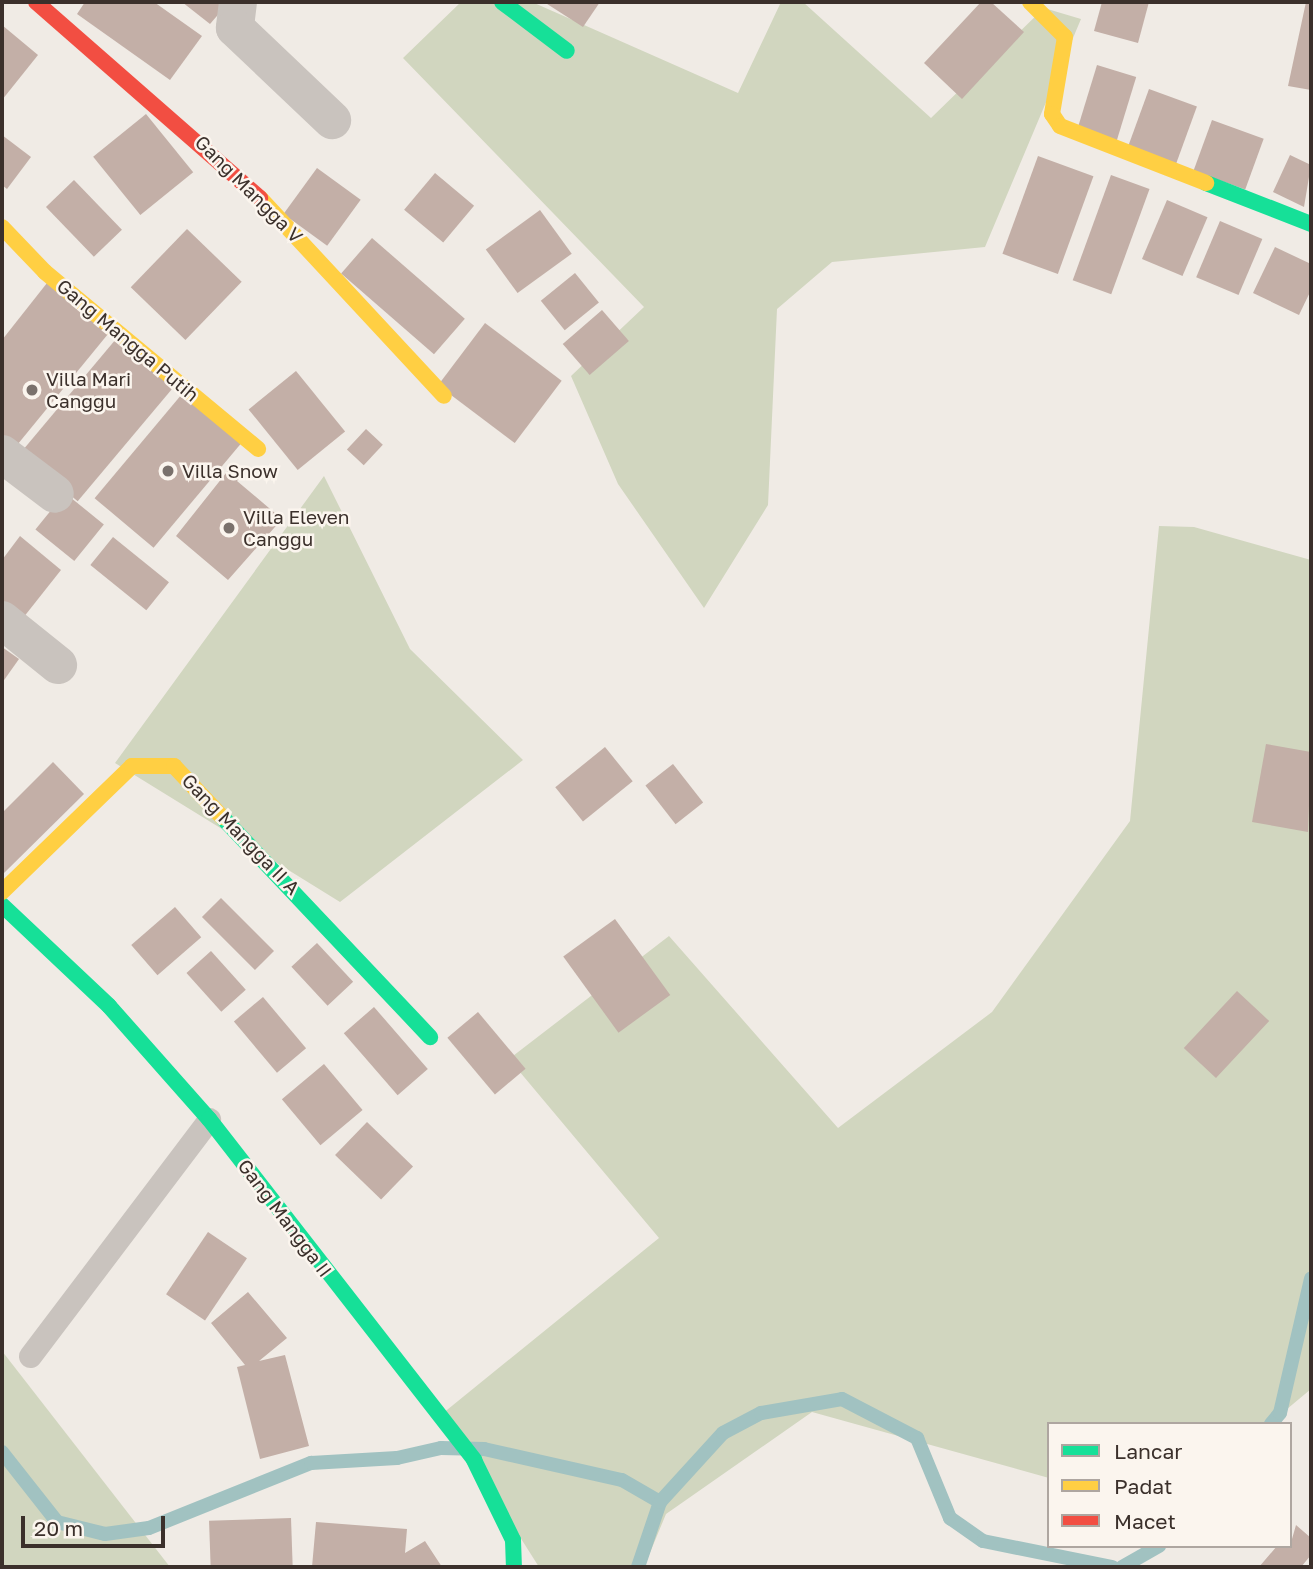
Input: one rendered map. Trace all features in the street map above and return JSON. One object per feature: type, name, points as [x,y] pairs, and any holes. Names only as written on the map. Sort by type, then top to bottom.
[{"type":"street","name":"Gang Mangga V","points":[[36,2],[236,172],[444,396]]},
{"type":"street","points":[[238,2],[235,28],[332,120]]},
{"type":"street","points":[[502,2],[567,51]]},
{"type":"street","points":[[1030,2],[1065,37],[1052,114],[1060,126],[1311,224]]},
{"type":"street","name":"Gang Mangga Putih","points":[[2,227],[46,272],[258,449]]},
{"type":"street","points":[[2,454],[55,494]]},
{"type":"street","points":[[2,620],[58,665]]},
{"type":"street","name":"Gang Mangga II A","points":[[2,892],[132,766],[174,766],[429,1037]]},
{"type":"street","name":"Gang Mangga II","points":[[2,905],[109,1006],[209,1119],[474,1460],[513,1540],[514,1567]]},
{"type":"lane","points":[[30,1356],[209,1119]]},
{"type":"green space","points":[[461,2],[532,2],[738,93],[781,2],[803,2],[931,118],[1044,8],[1081,19],[985,247],[832,262],[777,309],[768,505],[704,608],[618,484],[571,376],[644,307],[403,58]]},
{"type":"green space","points":[[324,476],[410,649],[523,760],[340,902],[115,763]]},
{"type":"green space","points":[[1159,526],[1194,527],[1311,560],[1311,1389],[1271,1422],[1047,1422],[1047,1477],[812,1412],[666,1514],[644,1567],[539,1567],[442,1414],[659,1238],[509,1059],[669,936],[838,1128],[992,1012],[1130,821]]},
{"type":"green space","points":[[2,1351],[170,1567],[2,1567]]},
{"type":"building","points":[[85,2],[154,2],[202,36],[170,80],[77,14]]},
{"type":"building","points":[[182,2],[229,2],[210,24]]},
{"type":"building","points":[[544,2],[600,2],[583,27]]},
{"type":"building","points":[[981,2],[991,2],[1024,32],[962,99],[924,63]]},
{"type":"building","points":[[1102,2],[1149,2],[1138,43],[1094,31]]},
{"type":"building","points":[[1306,2],[1311,2],[1311,90],[1288,86]]},
{"type":"building","points":[[2,25],[38,55],[2,100]]},
{"type":"building","points":[[1097,65],[1136,77],[1116,142],[1077,130]]},
{"type":"building","points":[[1149,89],[1197,106],[1174,169],[1126,152]]},
{"type":"building","points":[[146,114],[193,172],[140,215],[93,157]]},
{"type":"building","points":[[1212,120],[1264,139],[1245,190],[1194,171]]},
{"type":"building","points":[[2,135],[31,157],[7,189],[2,185]]},
{"type":"building","points":[[1290,155],[1311,165],[1304,207],[1273,192]]},
{"type":"building","points":[[1038,156],[1093,176],[1058,274],[1002,254]]},
{"type":"building","points":[[317,168],[361,200],[327,246],[283,214]]},
{"type":"building","points":[[435,173],[474,206],[443,243],[404,210]]},
{"type":"building","points":[[1111,175],[1150,189],[1111,294],[1073,280]]},
{"type":"building","points":[[74,180],[122,230],[94,257],[46,207]]},
{"type":"building","points":[[1167,200],[1208,217],[1182,276],[1142,259]]},
{"type":"building","points":[[540,210],[572,254],[518,293],[486,249]]},
{"type":"building","points":[[1220,221],[1262,239],[1239,295],[1196,277]]},
{"type":"building","points":[[187,229],[242,282],[185,340],[131,287]]},
{"type":"building","points":[[372,238],[465,319],[434,354],[341,273]]},
{"type":"building","points":[[1275,247],[1311,264],[1311,290],[1299,315],[1253,293]]},
{"type":"building","points":[[575,273],[599,303],[565,330],[541,301]]},
{"type":"building","name":"Villa Mari Canggu","points":[[47,283],[108,334],[13,450],[2,441],[2,340]]},
{"type":"building","points":[[602,310],[629,341],[590,375],[563,344]]},
{"type":"building","points":[[485,323],[562,381],[515,443],[438,385]]},
{"type":"building","points":[[116,339],[173,387],[78,501],[20,453]]},
{"type":"building","points":[[296,371],[345,432],[298,470],[249,409]]},
{"type":"building","name":"Villa Snow","points":[[182,394],[241,443],[154,548],[95,498]]},
{"type":"building","points":[[366,429],[383,445],[364,465],[347,449]]},
{"type":"building","name":"Villa Eleven Canggu","points":[[230,468],[241,476],[237,481],[282,519],[228,580],[176,536]]},
{"type":"building","points":[[65,493],[104,524],[74,561],[35,530]]},
{"type":"building","points":[[20,536],[61,570],[23,618],[2,601],[2,560]]},
{"type":"building","points":[[113,537],[169,582],[146,610],[90,565]]},
{"type":"building","points":[[2,647],[19,659],[2,683]]},
{"type":"building","points":[[1266,744],[1311,752],[1308,832],[1252,822]]},
{"type":"building","points":[[605,747],[633,781],[583,821],[555,787]]},
{"type":"building","points":[[53,762],[84,794],[2,875],[2,813]]},
{"type":"building","points":[[673,764],[703,803],[676,824],[645,786]]},
{"type":"building","points":[[221,898],[274,951],[255,970],[202,917]]},
{"type":"building","points":[[175,907],[201,937],[157,975],[131,945]]},
{"type":"building","points":[[615,919],[670,995],[618,1033],[563,957]]},
{"type":"building","points":[[317,943],[353,982],[328,1006],[291,967]]},
{"type":"building","points":[[211,951],[246,990],[221,1012],[186,973]]},
{"type":"building","points":[[1237,991],[1269,1021],[1216,1078],[1184,1048]]},
{"type":"building","points":[[263,997],[306,1048],[277,1073],[234,1021]]},
{"type":"building","points":[[374,1007],[428,1069],[398,1095],[344,1033]]},
{"type":"building","points":[[478,1012],[526,1069],[495,1094],[447,1038]]},
{"type":"building","points":[[324,1064],[363,1110],[320,1145],[282,1099]]},
{"type":"building","points":[[367,1122],[413,1166],[381,1200],[335,1155]]},
{"type":"building","points":[[208,1232],[247,1258],[205,1320],[166,1294]]},
{"type":"building","points":[[248,1292],[287,1338],[259,1361],[285,1355],[309,1446],[260,1459],[237,1367],[245,1365],[211,1323]]},
{"type":"building","points":[[291,1518],[293,1566],[211,1567],[209,1521]]},
{"type":"building","points":[[316,1522],[407,1529],[405,1553],[425,1541],[442,1567],[312,1567]]},
{"type":"building","points":[[1296,1525],[1311,1538],[1311,1555],[1301,1567],[1259,1567],[1275,1548],[1292,1548]]},
{"type":"waterway","points":[[1273,1422],[1280,1413],[1311,1279]]},
{"type":"waterway","points":[[638,1567],[660,1502],[723,1433],[761,1413],[842,1399],[917,1438],[950,1518],[983,1541],[1112,1567]]},
{"type":"waterway","points":[[2,1452],[57,1522],[105,1534],[149,1528],[311,1463],[397,1458],[441,1448],[484,1449],[622,1480],[660,1502]]},
{"type":"waterway","points":[[1122,1567],[1155,1548]]},
{"type":"traffic: fast","points":[[502,2],[567,51]]},
{"type":"traffic: fast","points":[[1206,183],[1311,224]]},
{"type":"traffic: fast","points":[[222,817],[430,1037]]},
{"type":"traffic: fast","points":[[2,905],[109,1006],[209,1119],[474,1460],[513,1540],[514,1567]]},
{"type":"traffic: slow","points":[[1030,2],[1065,37],[1052,114],[1060,126],[1206,183]]},
{"type":"traffic: slow","points":[[260,198],[444,396]]},
{"type":"traffic: slow","points":[[2,227],[45,272],[258,449]]},
{"type":"traffic: slow","points":[[2,892],[132,766],[174,766],[222,817]]},
{"type":"traffic: jam","points":[[36,2],[260,198]]},
{"type":"place","name":"Villa Mari Canggu","points":[[32,390]]},
{"type":"place","name":"Villa Snow","points":[[168,471]]},
{"type":"place","name":"Villa Eleven Canggu","points":[[229,528]]}]
